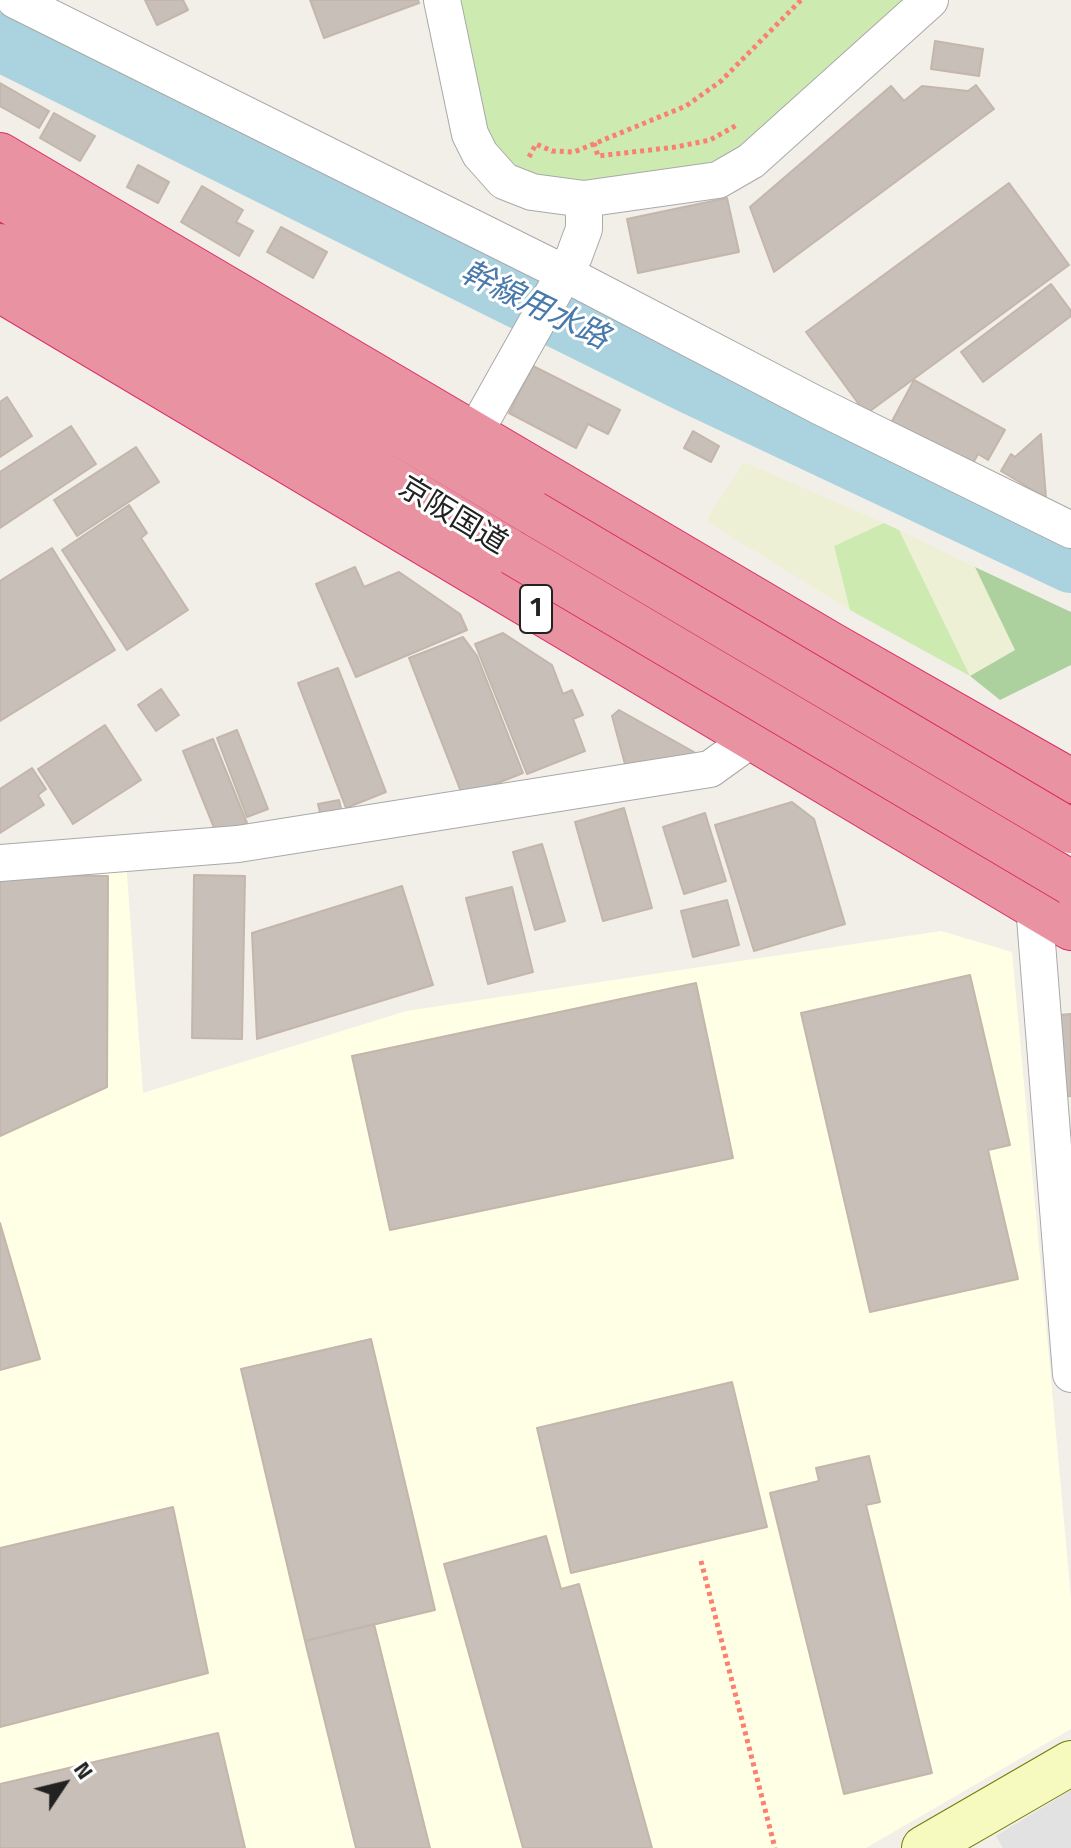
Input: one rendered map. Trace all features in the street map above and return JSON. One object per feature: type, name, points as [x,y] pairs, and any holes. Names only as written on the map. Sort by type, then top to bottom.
[{"type":"highway","points":[[0,155],[832,645],[1071,781]]},
{"type":"highway","name":"京阪国道","points":[[0,196],[1071,831]]},
{"type":"highway","name":"京阪国道","points":[[0,246],[1071,883]]},
{"type":"highway","name":"1","points":[[0,290],[1071,928]]},
{"type":"main road","points":[[924,1848],[1071,1763]]},
{"type":"street","points":[[15,0],[562,278],[1071,530]]},
{"type":"street","points":[[442,0],[470,134],[480,154],[504,181],[532,192],[584,199],[718,180],[751,161],[930,0]]},
{"type":"street","points":[[474,434],[562,278],[584,229],[584,199]]},
{"type":"street","points":[[0,863],[238,844],[710,769],[753,738],[832,645]]},
{"type":"street","points":[[1034,905],[1071,1374]]},
{"type":"path","points":[[539,163],[528,160],[536,144],[552,151],[574,152],[686,106],[721,81],[801,0]]},
{"type":"path","points":[[594,143],[598,156],[676,147],[710,140],[745,120]]},
{"type":"path","points":[[701,1561],[775,1848]]},
{"type":"shaded area","points":[[744,462],[884,523],[834,546],[850,610],[706,521]]},
{"type":"shaded area","points":[[899,530],[975,567],[1016,650],[970,676]]},
{"type":"shaded area","points":[[126,861],[143,1093],[406,1011],[941,931],[1012,952],[1071,1598],[1071,1729],[866,1848],[0,1848],[0,872]]},
{"type":"shaded area","points":[[1071,1790],[1071,1848],[1003,1848],[996,1836]]},
{"type":"green space","points":[[452,0],[907,0],[735,151],[694,169],[588,187],[527,183],[482,132]]},
{"type":"green space","points":[[884,523],[899,530],[970,676],[850,610],[834,546]]},
{"type":"green space","points":[[975,567],[1071,612],[1071,665],[1000,700],[970,676],[1015,650]]},
{"type":"building","points":[[145,0],[183,0],[188,10],[157,25]]},
{"type":"building","points":[[310,0],[418,0],[419,3],[324,38]]},
{"type":"building","points":[[935,41],[983,49],[979,76],[931,69]]},
{"type":"building","points":[[0,83],[49,111],[39,128],[0,106]]},
{"type":"building","points":[[976,85],[994,109],[774,272],[750,207],[891,86],[904,101],[922,86],[968,91]]},
{"type":"building","points":[[54,113],[95,136],[80,161],[40,138]]},
{"type":"building","points":[[138,165],[169,182],[158,203],[127,187]]},
{"type":"building","points":[[1009,183],[1069,265],[866,414],[806,332]]},
{"type":"building","points":[[202,186],[243,210],[236,222],[253,231],[239,256],[181,222]]},
{"type":"building","points":[[727,198],[739,252],[638,273],[627,219]]},
{"type":"building","points":[[281,227],[327,252],[313,278],[267,252]]},
{"type":"building","points":[[1051,284],[1071,311],[1071,316],[983,382],[961,352]]},
{"type":"building","points":[[533,366],[620,410],[608,434],[588,424],[576,448],[509,413]]},
{"type":"building","points":[[914,380],[1005,430],[988,460],[978,454],[970,469],[890,425]]},
{"type":"building","points":[[7,397],[32,436],[0,457],[0,402]]},
{"type":"building","points":[[71,426],[96,464],[0,528],[0,472]]},
{"type":"building","points":[[693,431],[719,446],[711,462],[684,448]]},
{"type":"building","points":[[1041,434],[1046,498],[1001,471],[1011,454],[1015,457]]},
{"type":"building","points":[[136,447],[159,482],[77,536],[54,500]]},
{"type":"building","points":[[129,505],[147,533],[141,538],[188,610],[127,650],[62,550]]},
{"type":"building","points":[[52,548],[115,650],[0,721],[0,581]]},
{"type":"building","points":[[355,567],[364,587],[399,572],[460,614],[467,630],[356,677],[316,584]]},
{"type":"building","points":[[503,633],[552,665],[563,694],[572,690],[583,715],[573,719],[585,751],[527,774],[475,644]]},
{"type":"building","points":[[463,637],[477,656],[523,773],[463,797],[409,658]]},
{"type":"building","points":[[338,668],[386,792],[346,808],[298,683]]},
{"type":"building","points":[[161,689],[179,715],[156,731],[138,705]]},
{"type":"building","points":[[619,710],[694,752],[696,761],[629,779],[612,716]]},
{"type":"building","points":[[105,725],[141,780],[73,824],[38,769]]},
{"type":"building","points":[[237,730],[268,809],[247,817],[217,738]]},
{"type":"building","points":[[213,739],[247,823],[217,835],[183,751]]},
{"type":"building","points":[[32,768],[46,789],[38,795],[44,805],[0,833],[0,789]]},
{"type":"building","points":[[339,800],[342,813],[321,817],[318,804]]},
{"type":"building","points":[[792,802],[814,819],[845,924],[754,951],[715,825]]},
{"type":"building","points":[[624,808],[652,908],[603,921],[575,822]]},
{"type":"building","points":[[705,813],[726,881],[684,894],[663,827]]},
{"type":"building","points":[[542,844],[565,921],[535,930],[513,852]]},
{"type":"building","points":[[0,875],[108,876],[107,1087],[0,1136]]},
{"type":"building","points":[[194,875],[245,876],[242,1039],[192,1038]]},
{"type":"building","points":[[402,886],[433,985],[257,1039],[252,933]]},
{"type":"building","points":[[512,887],[533,972],[488,984],[466,898]]},
{"type":"building","points":[[727,900],[739,945],[693,957],[681,911]]},
{"type":"building","points":[[970,975],[1010,1145],[988,1150],[1018,1279],[870,1312],[801,1013]]},
{"type":"building","points":[[696,983],[733,1158],[390,1230],[352,1056]]},
{"type":"building","points":[[1071,1014],[1071,1096],[1061,1097],[1058,1015]]},
{"type":"building","points":[[0,1223],[40,1359],[0,1370]]},
{"type":"building","points":[[371,1339],[435,1610],[305,1641],[241,1369]]},
{"type":"building","points":[[732,1382],[767,1527],[571,1573],[537,1428]]},
{"type":"building","points":[[869,1456],[880,1502],[866,1505],[932,1773],[844,1794],[770,1493],[819,1481],[816,1468]]},
{"type":"building","points":[[173,1507],[208,1673],[0,1727],[0,1548]]},
{"type":"building","points":[[546,1536],[561,1589],[579,1584],[652,1848],[523,1848],[444,1564]]},
{"type":"building","points":[[374,1624],[430,1848],[356,1848],[305,1641]]},
{"type":"building","points":[[218,1733],[245,1848],[0,1848],[0,1784]]},
{"type":"waterway","name":"幹線用水路","points":[[0,42],[689,384],[1071,564]]}]
